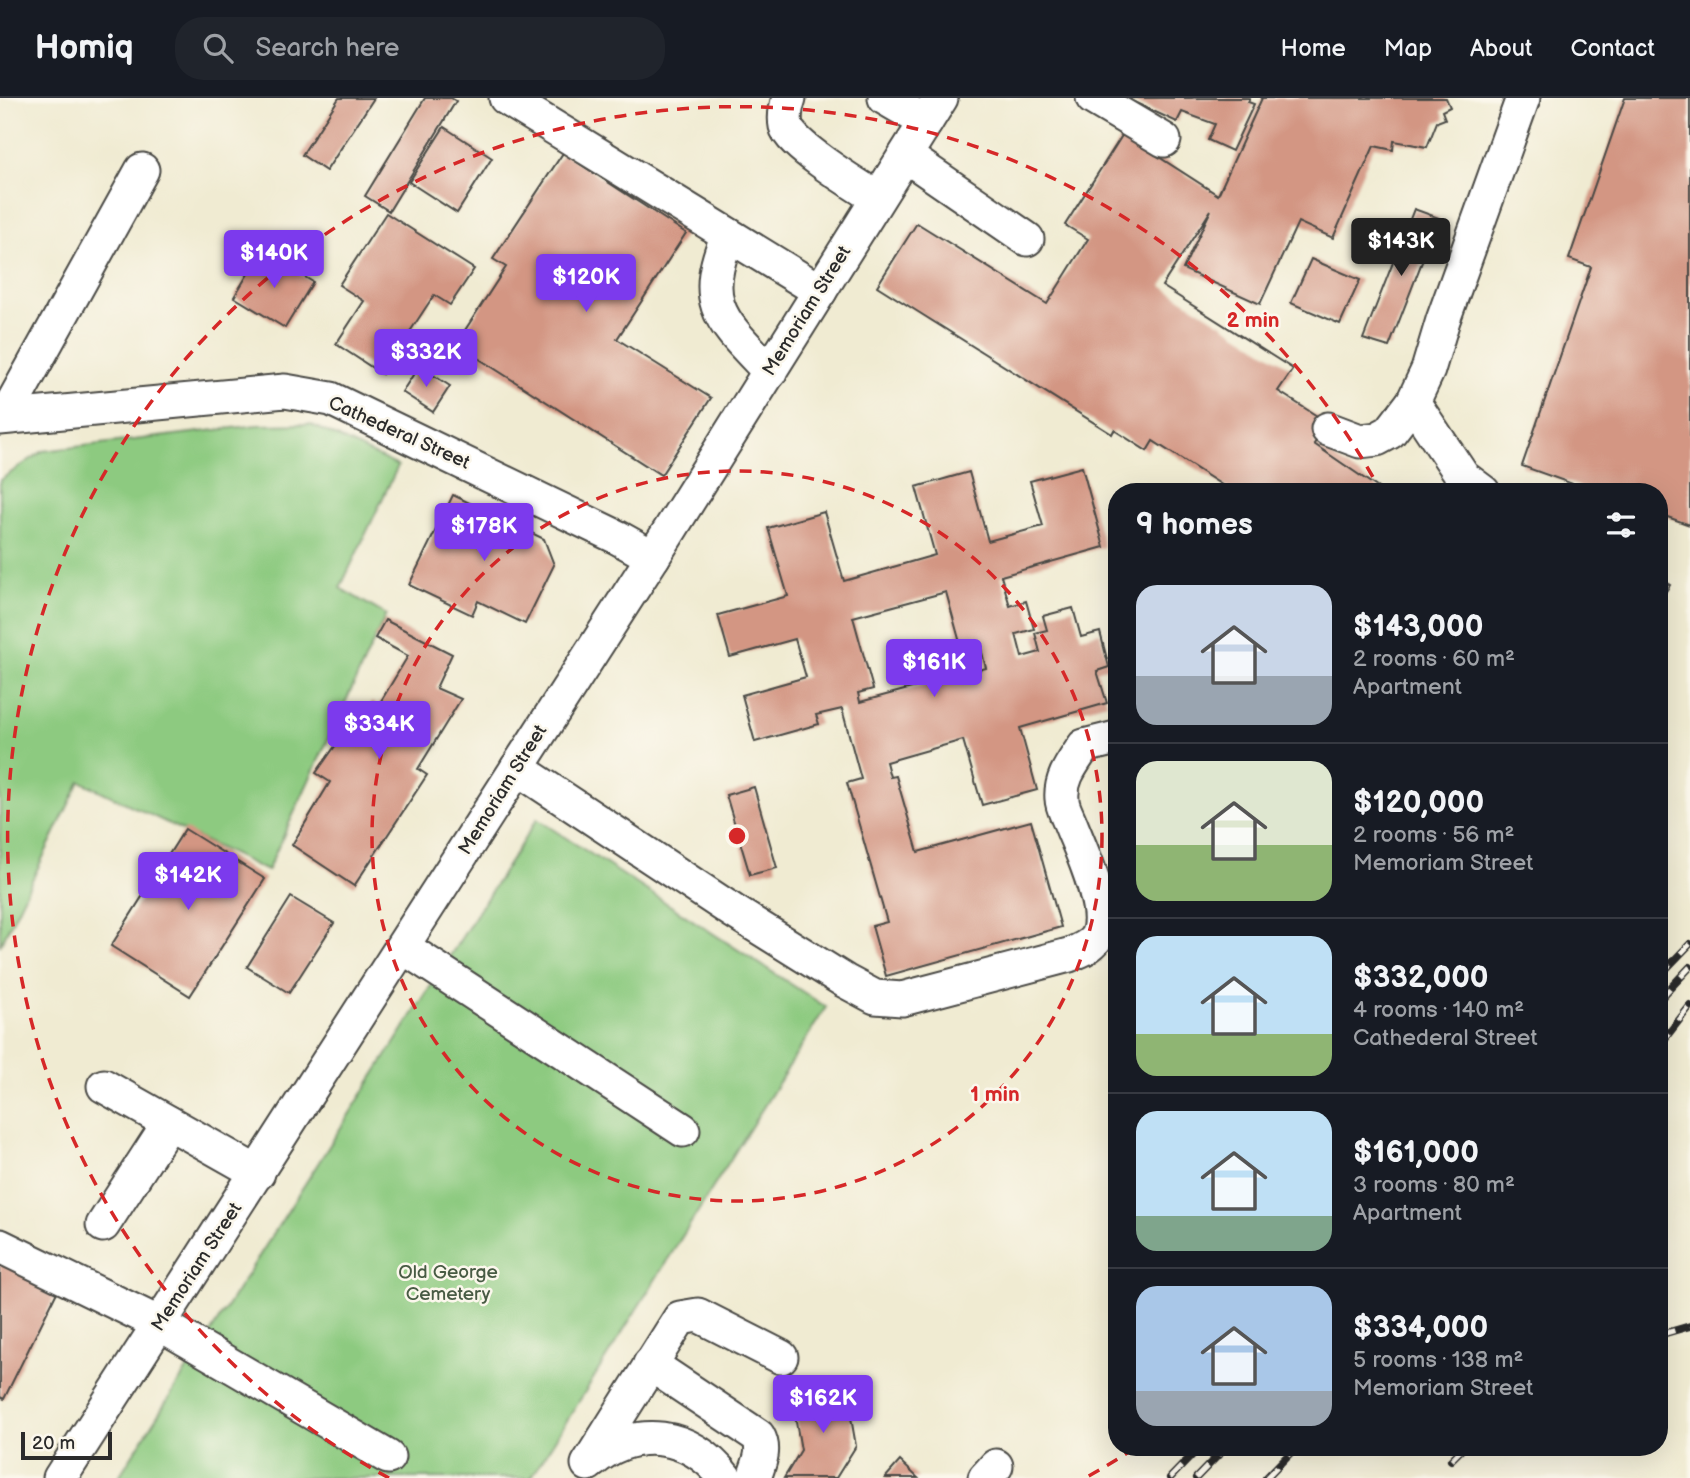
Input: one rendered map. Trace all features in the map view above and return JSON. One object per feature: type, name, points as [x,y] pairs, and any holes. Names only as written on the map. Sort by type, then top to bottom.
[{"type":"street","points":[[506,98],[820,291]]},
{"type":"street","points":[[789,98],[785,110],[785,125],[790,135],[812,154],[877,198]]},
{"type":"street","points":[[885,98],[933,110]]},
{"type":"street","points":[[1093,98],[1164,140]]},
{"type":"street","points":[[1328,429],[1360,441],[1377,439],[1391,432],[1413,402],[1429,370],[1443,320],[1523,98]]},
{"type":"street","name":"Memoriam Street","points":[[60,1478],[653,557],[933,110]]},
{"type":"street","points":[[906,156],[1027,239]]},
{"type":"street","points":[[2,417],[142,170]]},
{"type":"street","points":[[728,235],[715,276],[717,306],[729,328],[770,372]]},
{"type":"street","name":"Cathederal Street","points":[[2,417],[285,391],[331,399],[618,537],[653,557]]},
{"type":"street","points":[[1413,402],[1463,477],[1471,483]]},
{"type":"street","points":[[517,768],[733,911],[845,981],[875,997],[902,999],[1069,955],[1095,940],[1101,927],[1101,913],[1093,884],[1061,801],[1063,778],[1084,746],[1108,740]]},
{"type":"street","points":[[403,947],[683,1130]]},
{"type":"street","points":[[104,1086],[258,1173]]},
{"type":"street","points":[[103,1225],[169,1122]]},
{"type":"street","points":[[0,1246],[160,1324],[388,1457]]},
{"type":"street","points":[[582,1471],[680,1318],[698,1315],[781,1357]]},
{"type":"street","points":[[650,1364],[758,1436],[763,1444],[763,1452],[754,1478]]},
{"type":"street","points":[[582,1471],[604,1451],[622,1443],[642,1438],[662,1438],[700,1452],[725,1478]]},
{"type":"green space","points":[[310,424],[398,466],[340,588],[386,615],[267,871],[80,781],[0,946],[0,480],[43,451],[257,425]]},
{"type":"green space","name":"Old George Cemetery","points":[[537,819],[826,1007],[531,1478],[118,1478]]},
{"type":"building","points":[[339,98],[374,98],[326,171],[302,155]]},
{"type":"building","points":[[425,98],[451,98],[456,101],[389,211],[365,196]]},
{"type":"building","points":[[1125,98],[1250,98],[1248,102],[1254,104],[1232,151],[1208,140],[1215,124],[1182,112],[1177,122]]},
{"type":"building","points":[[1262,98],[1446,98],[1450,107],[1442,111],[1445,119],[1437,122],[1427,147],[1394,141],[1393,150],[1374,146],[1333,238],[1298,222],[1260,304],[1183,269],[1211,210],[1162,286],[1293,369],[1278,391],[1328,423],[1314,444],[1371,483],[1219,483],[1153,441],[1147,451],[1114,430],[1112,434],[877,286],[917,223],[1047,304],[1088,239],[1065,225],[1123,134],[1218,195]]},
{"type":"building","points":[[1625,98],[1690,98],[1690,525],[1668,517],[1668,483],[1570,483],[1522,466],[1591,267],[1569,259]]},
{"type":"building","points":[[444,127],[492,158],[457,213],[409,182]]},
{"type":"building","points":[[563,153],[686,233],[617,339],[711,398],[661,475],[456,344],[506,267],[493,259]]},
{"type":"building","points":[[1414,209],[1439,218],[1389,347],[1363,339]]},
{"type":"building","points":[[386,213],[474,269],[450,305],[434,295],[382,374],[336,344],[364,301],[339,285]]},
{"type":"building","points":[[262,251],[313,282],[285,328],[234,297]]},
{"type":"building","points":[[1311,259],[1360,280],[1340,324],[1291,303]]},
{"type":"building","points":[[419,366],[450,386],[433,412],[402,392]]},
{"type":"building","points":[[1082,467],[1104,547],[1001,576],[1010,606],[1026,601],[1034,629],[1016,634],[1022,657],[1040,652],[1035,633],[1047,630],[1043,616],[1073,608],[1081,637],[1100,632],[1108,667],[1097,671],[1107,703],[1020,728],[1037,790],[982,805],[963,740],[886,762],[890,777],[896,776],[918,852],[1031,821],[1061,927],[886,976],[872,926],[887,922],[847,783],[861,779],[842,709],[816,715],[819,724],[755,742],[742,695],[806,677],[795,639],[730,657],[718,615],[788,596],[768,528],[824,512],[844,581],[935,555],[916,487],[969,472],[988,541],[1043,526],[1030,481]],"holes":[[[946,592],[962,650],[980,645],[986,668],[860,702],[858,693],[873,689],[853,617]]]},
{"type":"building","points":[[453,495],[544,539],[554,565],[525,624],[478,601],[472,615],[409,585]]},
{"type":"building","points":[[385,620],[452,654],[436,688],[461,699],[418,769],[427,775],[354,886],[292,845],[330,782],[316,773],[348,728],[353,733],[372,702],[378,706],[408,656],[375,638]]},
{"type":"building","points":[[754,787],[777,868],[750,875],[726,795]]},
{"type":"building","points":[[185,829],[265,879],[190,996],[111,946]]},
{"type":"building","points":[[291,897],[334,923],[289,993],[247,967]]},
{"type":"building","points":[[0,1260],[58,1290],[4,1399],[0,1397]]},
{"type":"building","points":[[846,1389],[856,1446],[836,1478],[784,1478],[801,1450],[792,1399]]},
{"type":"building","points":[[900,1461],[918,1478],[885,1478]]},
{"type":"railway","points":[[1668,967],[1690,944]]},
{"type":"railway","points":[[1668,990],[1690,967]]},
{"type":"railway","points":[[1668,1034],[1690,1006]]},
{"type":"railway","points":[[1668,1332],[1690,1326]]},
{"type":"railway","points":[[1170,1478],[1191,1456]]},
{"type":"railway","points":[[1196,1478],[1217,1456]]},
{"type":"railway","points":[[1266,1478],[1287,1456]]},
{"type":"railway","points":[[1451,1460],[1455,1456]]}]
